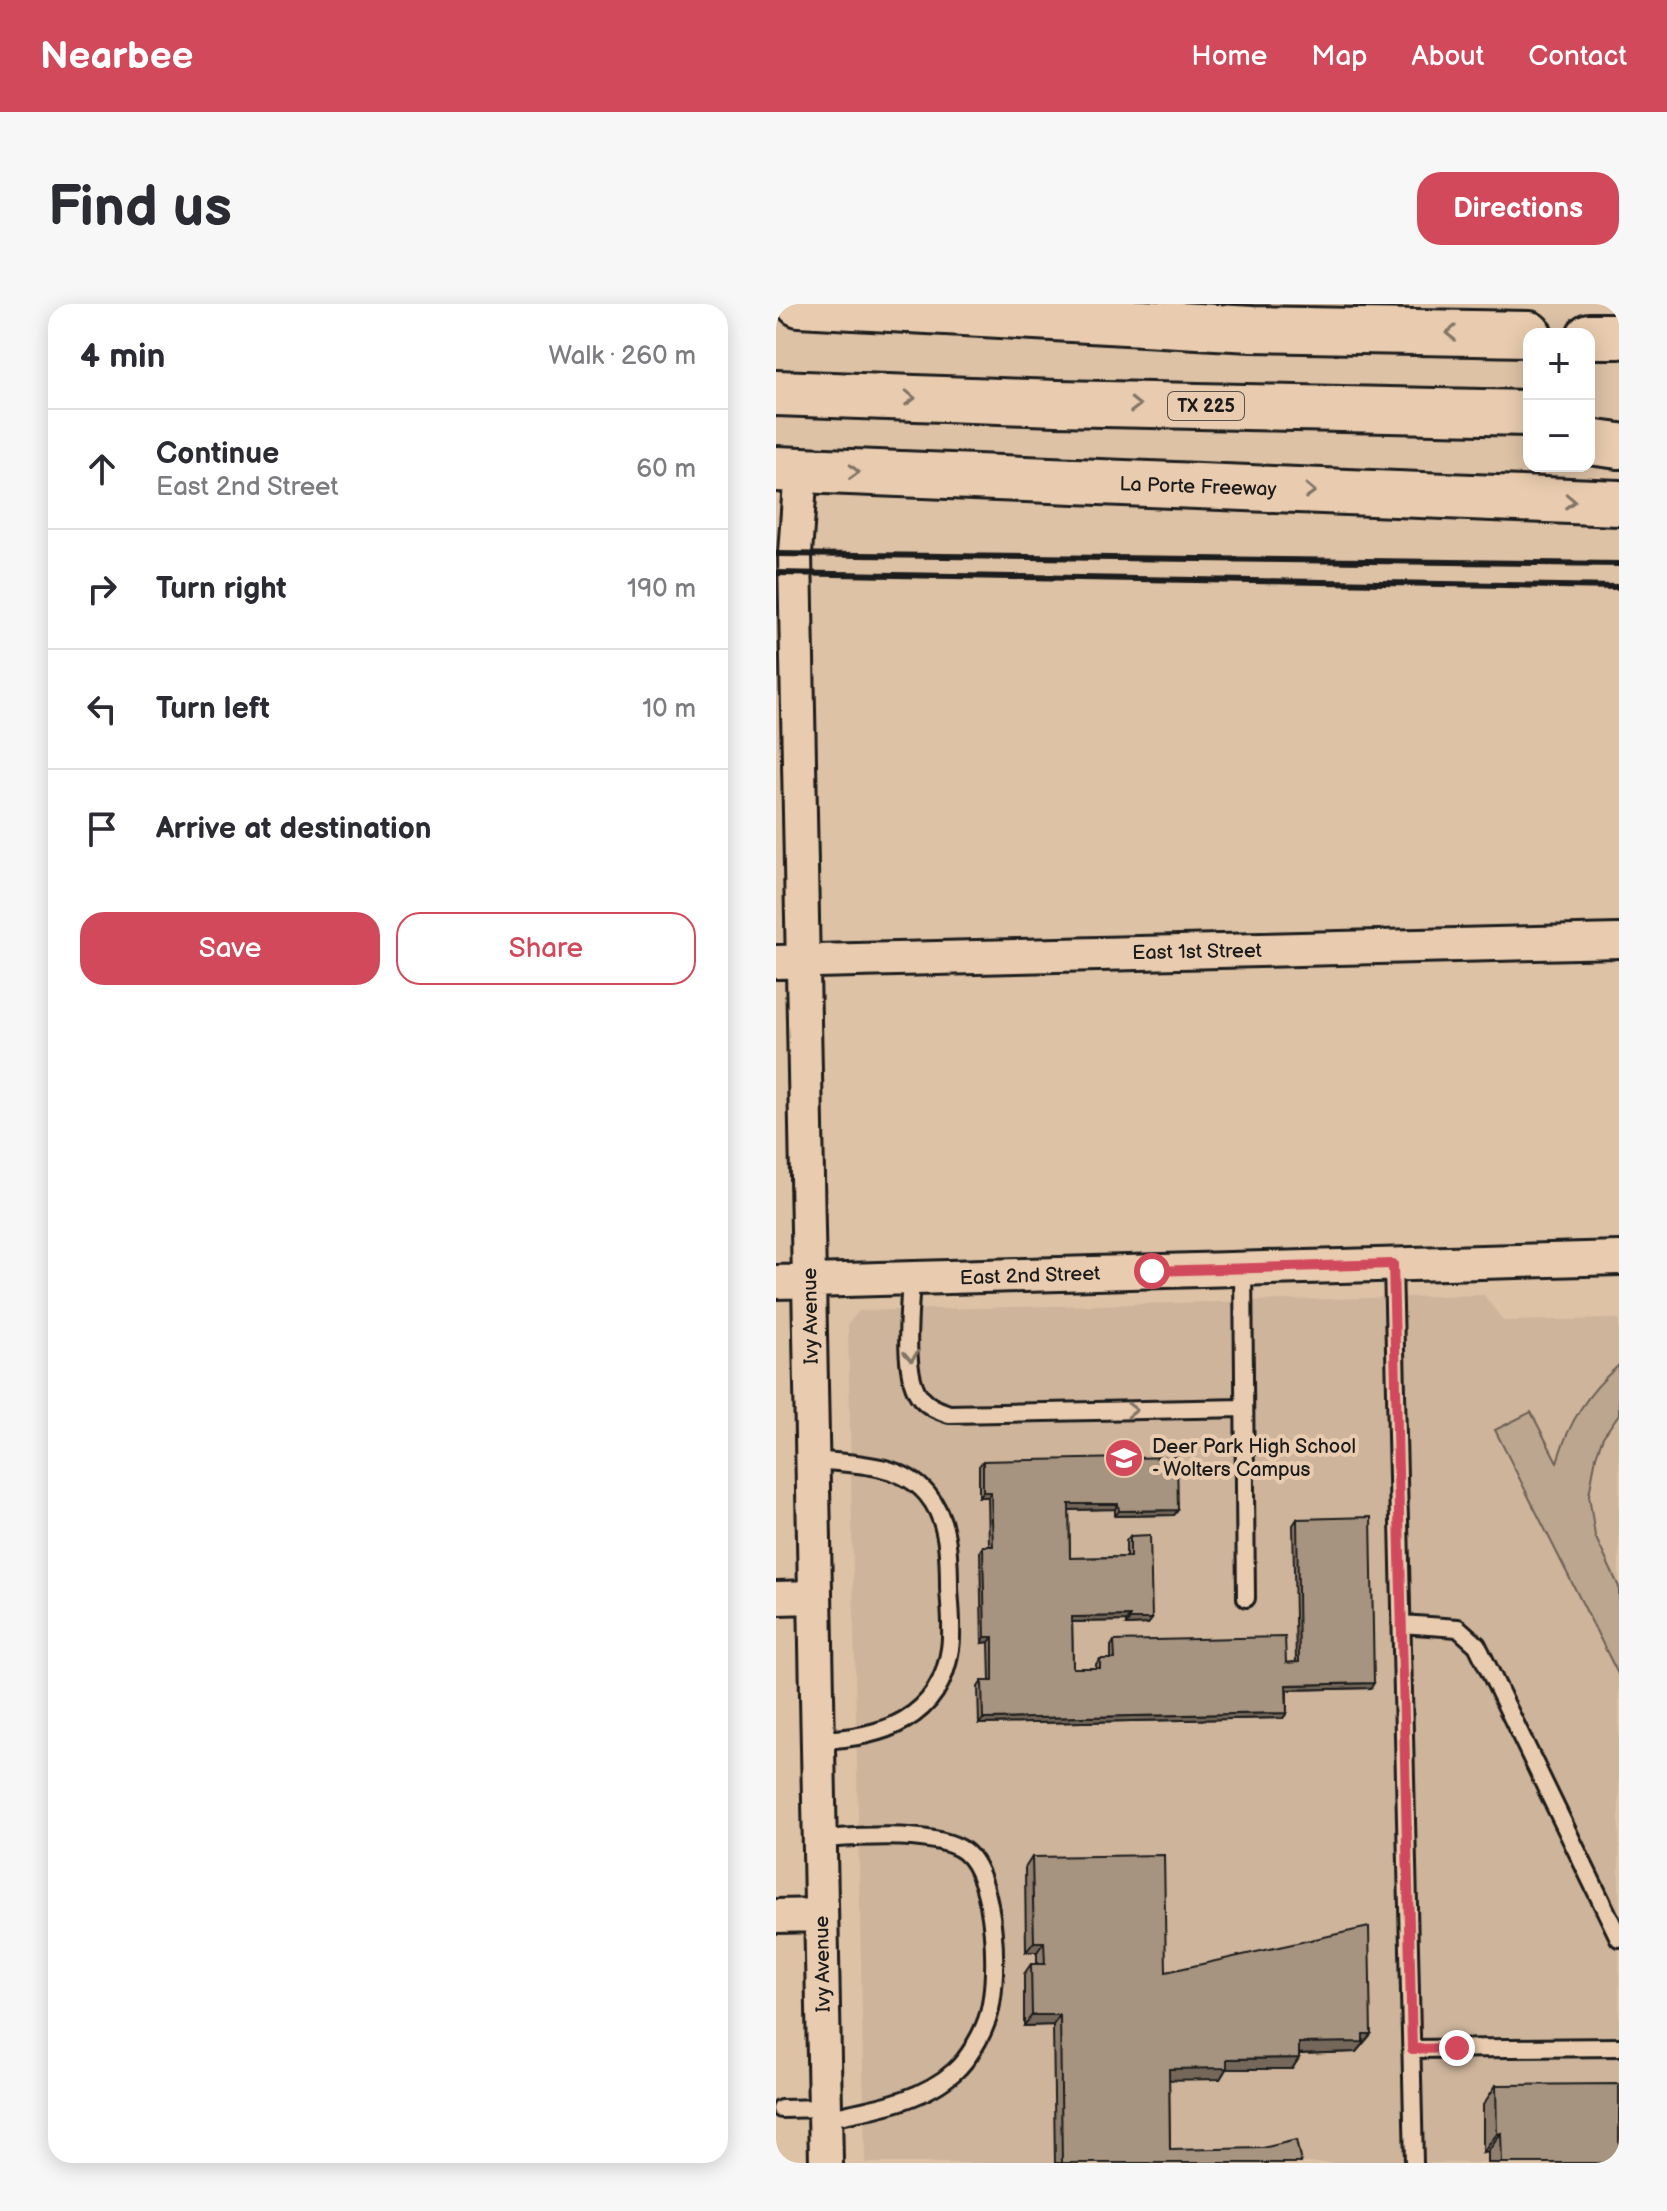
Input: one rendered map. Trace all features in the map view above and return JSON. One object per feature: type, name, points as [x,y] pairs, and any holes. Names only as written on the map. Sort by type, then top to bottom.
[{"type":"main road","points":[[799,304],[1252,329],[1523,334]]},
{"type":"main road","points":[[1595,336],[1619,336]]},
{"type":"main road","name":"TX 225","points":[[776,393],[1057,403],[1523,413]]},
{"type":"main road","points":[[1354,409],[1523,432]]},
{"type":"main road","points":[[1595,414],[1619,415]]},
{"type":"main road","points":[[1595,443],[1619,446]]},
{"type":"main road","name":"La Porte Freeway","points":[[788,469],[1619,503]]},
{"type":"street","name":"Ivy Avenue","points":[[788,469],[795,554],[790,962],[809,1281],[826,2163]]},
{"type":"street","name":"East 1st Street","points":[[790,962],[1619,941]]},
{"type":"street","name":"East 2nd Street","points":[[776,1282],[1619,1258]]},
{"type":"street","points":[[776,1598],[815,1597]]},
{"type":"street","points":[[776,1916],[821,1915]]},
{"type":"lane","points":[[1393,1264],[1414,2163]]},
{"type":"lane","points":[[1243,1268],[1246,1598]]},
{"type":"lane","points":[[911,1278],[909,1357],[919,1396],[933,1409],[949,1414],[1244,1408]]},
{"type":"lane","points":[[813,1460],[881,1467],[910,1481],[927,1494],[941,1519],[949,1548],[950,1648],[942,1680],[931,1700],[899,1725],[850,1739],[818,1740]]},
{"type":"lane","points":[[1401,1624],[1458,1628],[1477,1645],[1619,1938]]},
{"type":"lane","points":[[781,2109],[825,2114],[906,2100],[956,2070],[988,2018],[992,1917],[984,1881],[964,1851],[904,1836],[820,1839]]},
{"type":"lane","points":[[1412,2049],[1619,2047]]},
{"type":"shaded area","points":[[1484,1295],[1503,1321],[1619,1319],[1619,2163],[865,2163],[848,1324],[859,1311]]},
{"type":"shaded area","points":[[1619,1365],[1619,1414],[1603,1437],[1589,1495],[1595,1536],[1619,1587],[1619,1676],[1495,1430],[1531,1412],[1557,1462],[1580,1409]]},
{"type":"building","name":"Deer Park High School - Wolters Campus","points":[[1177,1457],[1178,1510],[1119,1511],[1118,1504],[1069,1504],[1070,1558],[1130,1557],[1130,1536],[1150,1535],[1152,1619],[1130,1619],[1130,1616],[1072,1617],[1073,1668],[1100,1668],[1100,1659],[1115,1659],[1114,1641],[1285,1637],[1286,1663],[1299,1662],[1297,1519],[1371,1517],[1374,1683],[1286,1685],[1287,1713],[983,1719],[982,1681],[993,1681],[993,1637],[985,1637],[983,1546],[993,1546],[991,1492],[983,1492],[983,1461]]},
{"type":"building","points":[[1164,1855],[1166,1972],[1369,1927],[1371,2034],[1363,2034],[1363,2042],[1299,2043],[1299,2058],[1227,2059],[1227,2068],[1169,2069],[1170,2150],[1263,2148],[1296,2140],[1301,2163],[1062,2163],[1060,2015],[1032,2015],[1031,1964],[1045,1964],[1044,1942],[1034,1942],[1032,1857]]},
{"type":"building","points":[[1619,2084],[1619,2163],[1502,2163],[1501,2133],[1497,2134],[1496,2085]]},
{"type":"railway","points":[[776,554],[1619,564]]},
{"type":"railway","points":[[776,573],[1619,587]]},
{"type":"place","name":"Deer Park High School - Wolters Campus","points":[[1124,1458]]},
{"type":"route","points":[[1152,1271],[1393,1264],[1412,2049],[1457,2048]]}]
